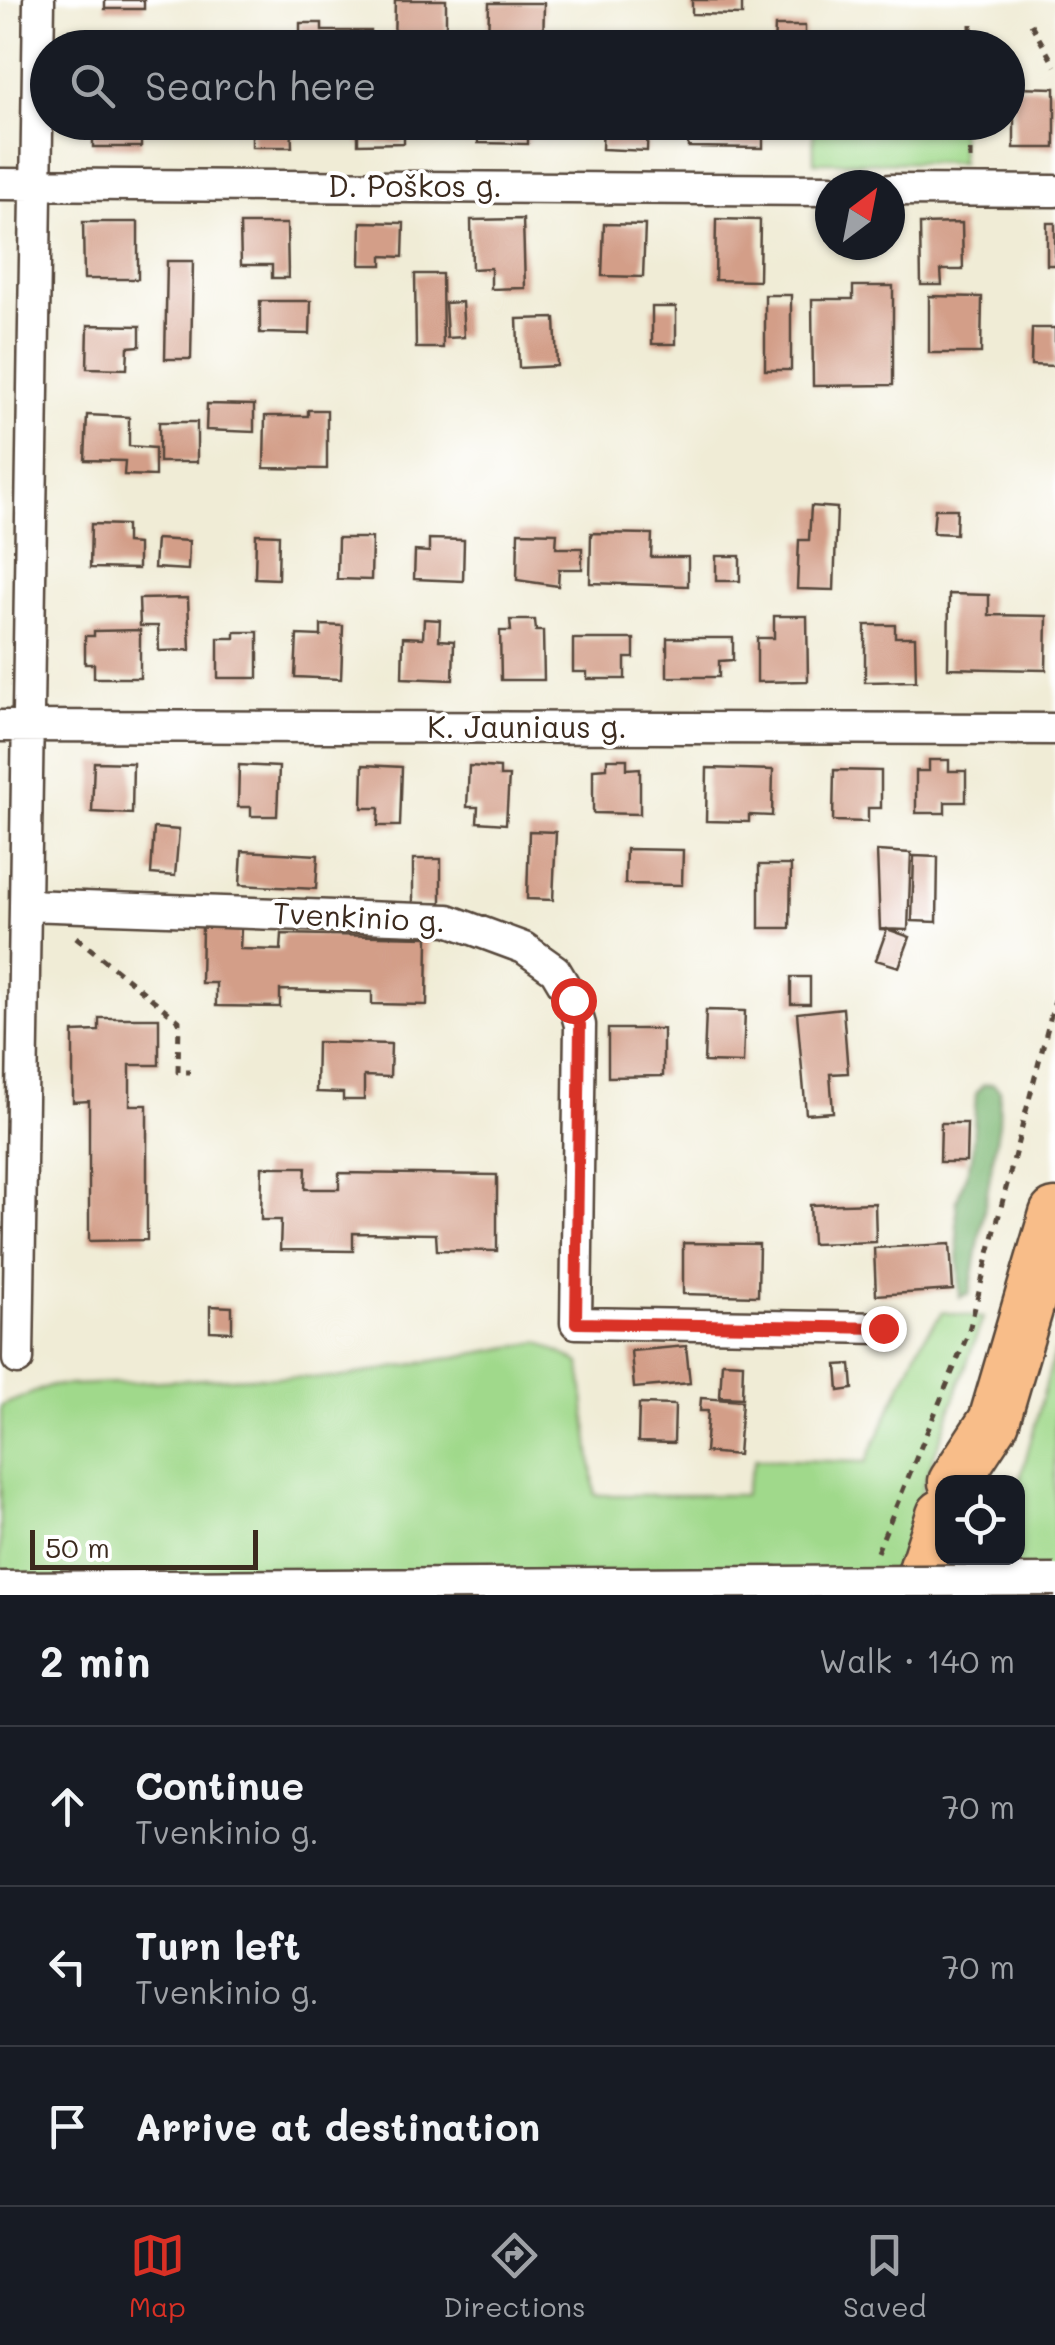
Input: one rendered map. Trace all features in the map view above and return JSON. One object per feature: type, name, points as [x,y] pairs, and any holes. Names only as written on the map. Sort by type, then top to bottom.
[{"type":"main road","points":[[959,1475],[994,1421],[1055,1214]]},
{"type":"main road","points":[[994,1421],[995,1475]]},
{"type":"main road","points":[[916,1595],[935,1537]]},
{"type":"main road","points":[[968,1595],[976,1565]]},
{"type":"street","points":[[39,0],[39,30]]},
{"type":"street","points":[[18,1359],[26,905],[12,726],[37,140]]},
{"type":"street","name":"D. Poškos g.","points":[[0,184],[815,190]]},
{"type":"street","points":[[905,190],[1055,191]]},
{"type":"street","name":"K. Jauniaus g.","points":[[12,726],[1055,729]]},
{"type":"street","name":"Tvenkinio g.","points":[[26,905],[448,920],[524,948],[555,970],[573,1000],[580,1025],[576,1323],[883,1328]]},
{"type":"street","points":[[0,1587],[1055,1580]]},
{"type":"path","points":[[971,24],[971,30]]},
{"type":"path","points":[[1031,24],[1055,66]]},
{"type":"path","points":[[970,140],[970,191]]},
{"type":"path","points":[[68,931],[178,1021],[178,1072],[190,1072]]},
{"type":"path","points":[[873,1563],[968,1334],[1055,1000]]},
{"type":"green space","points":[[813,140],[960,140],[961,163],[814,162]]},
{"type":"green space","points":[[993,1084],[1000,1090],[999,1123],[970,1293],[960,1297],[956,1203],[972,1157],[976,1094],[983,1085]]},
{"type":"green space","points":[[943,1312],[983,1318],[919,1499],[892,1595],[0,1595],[1,1406],[49,1386],[252,1377],[337,1378],[539,1342],[580,1363],[595,1495],[744,1495],[755,1459],[866,1462],[922,1340]]},
{"type":"green space","points":[[1055,1350],[1055,1595],[989,1595],[997,1565],[1025,1565],[1025,1475],[1021,1475]]},
{"type":"building","points":[[105,0],[144,0],[144,9],[105,9]]},
{"type":"building","points":[[395,0],[446,0],[446,30],[394,30]]},
{"type":"building","points":[[692,0],[742,0],[742,15],[692,14]]},
{"type":"building","points":[[489,3],[544,3],[543,30],[488,30]]},
{"type":"building","points":[[300,23],[322,23],[322,30],[300,30]]},
{"type":"building","points":[[775,26],[805,26],[805,30],[775,30]]},
{"type":"building","points":[[1025,87],[1055,88],[1055,148],[1014,148],[1014,140],[1025,140]]},
{"type":"building","points":[[93,140],[141,140],[141,147],[93,147]]},
{"type":"building","points":[[252,140],[292,140],[292,147],[252,147]]},
{"type":"building","points":[[358,140],[404,140],[404,143],[358,144]]},
{"type":"building","points":[[478,140],[528,140],[528,144]]},
{"type":"building","points":[[602,140],[647,140],[647,151],[602,149]]},
{"type":"building","points":[[688,140],[763,140],[763,148],[688,147]]},
{"type":"building","points":[[523,219],[525,288],[491,289],[491,268],[472,269],[471,220]]},
{"type":"building","points":[[716,219],[760,220],[759,281],[715,280]]},
{"type":"building","points":[[83,222],[138,222],[138,279],[84,279]]},
{"type":"building","points":[[361,222],[404,223],[403,257],[382,256],[382,265],[360,265]]},
{"type":"building","points":[[962,223],[963,270],[941,270],[942,285],[921,285],[920,224]]},
{"type":"building","points":[[1047,223],[1055,223],[1055,265],[1047,265]]},
{"type":"building","points":[[240,224],[287,224],[288,278],[272,278],[272,265],[241,265]]},
{"type":"building","points":[[604,224],[645,225],[643,277],[602,276]]},
{"type":"building","points":[[167,261],[193,261],[191,359],[165,359]]},
{"type":"building","points":[[415,274],[442,274],[443,348],[416,348]]},
{"type":"building","points":[[853,286],[893,286],[893,385],[813,386],[812,299],[853,299]]},
{"type":"building","points":[[765,295],[791,295],[791,370],[765,370]]},
{"type":"building","points":[[929,296],[982,297],[981,353],[929,353]]},
{"type":"building","points":[[260,301],[311,301],[310,334],[260,333]]},
{"type":"building","points":[[462,302],[464,337],[447,338],[445,303]]},
{"type":"building","points":[[652,307],[676,307],[676,344],[652,344]]},
{"type":"building","points":[[555,318],[557,366],[519,368],[517,319]]},
{"type":"building","points":[[88,325],[140,326],[140,346],[128,347],[127,369],[87,368]]},
{"type":"building","points":[[1032,328],[1055,328],[1055,366],[1031,365]]},
{"type":"building","points":[[207,404],[254,405],[254,432],[206,430]]},
{"type":"building","points":[[308,410],[327,410],[327,469],[264,468],[265,416],[308,416]]},
{"type":"building","points":[[87,415],[129,417],[129,446],[155,448],[155,476],[124,475],[125,461],[85,460]]},
{"type":"building","points":[[159,422],[197,422],[197,462],[159,462]]},
{"type":"building","points":[[811,506],[837,508],[834,590],[797,589],[799,540],[809,540]]},
{"type":"building","points":[[935,509],[957,509],[956,534],[933,533]]},
{"type":"building","points":[[91,524],[126,525],[126,543],[138,544],[138,569],[90,568]]},
{"type":"building","points":[[518,532],[557,533],[556,548],[582,548],[582,569],[559,569],[558,586],[517,580]]},
{"type":"building","points":[[591,533],[652,534],[651,557],[688,557],[688,586],[590,583]]},
{"type":"building","points":[[256,534],[279,535],[278,579],[255,578]]},
{"type":"building","points":[[338,538],[372,538],[371,580],[337,579]]},
{"type":"building","points":[[156,539],[189,541],[188,570],[154,568]]},
{"type":"building","points":[[429,539],[464,540],[463,581],[414,579],[415,551],[429,552]]},
{"type":"building","points":[[716,556],[740,556],[740,581],[716,581]]},
{"type":"building","points":[[949,594],[989,595],[989,615],[1047,616],[1046,670],[948,668]]},
{"type":"building","points":[[188,598],[190,650],[159,651],[158,626],[140,626],[139,599]]},
{"type":"building","points":[[774,616],[807,616],[808,681],[757,682],[757,638],[774,638]]},
{"type":"building","points":[[424,619],[440,620],[439,640],[454,641],[453,680],[402,678],[403,637],[423,638]]},
{"type":"building","points":[[510,620],[535,620],[536,631],[543,631],[544,680],[501,680],[500,631],[511,631]]},
{"type":"building","points":[[321,625],[343,626],[341,679],[295,677],[297,635],[321,636]]},
{"type":"building","points":[[865,625],[895,625],[895,637],[915,637],[916,681],[865,682]]},
{"type":"building","points":[[140,630],[140,678],[94,678],[94,664],[85,664],[85,636],[94,636],[94,631]]},
{"type":"building","points":[[235,632],[258,632],[258,678],[218,678],[218,638],[235,638]]},
{"type":"building","points":[[667,638],[733,638],[733,660],[719,661],[719,677],[667,677]]},
{"type":"building","points":[[573,639],[634,639],[634,658],[625,658],[625,679],[587,679],[587,672],[573,672]]},
{"type":"building","points":[[607,759],[627,759],[627,769],[640,768],[640,814],[593,813],[593,769],[607,768]]},
{"type":"building","points":[[929,760],[949,760],[949,771],[966,771],[966,802],[945,802],[945,813],[916,813],[916,771],[929,771]]},
{"type":"building","points":[[94,762],[133,763],[132,814],[92,812]]},
{"type":"building","points":[[239,765],[279,767],[277,816],[251,816],[251,807],[238,807]]},
{"type":"building","points":[[363,765],[402,767],[400,826],[378,826],[379,808],[362,808]]},
{"type":"building","points":[[469,766],[500,768],[500,776],[509,776],[506,824],[477,822],[478,807],[467,807]]},
{"type":"building","points":[[707,768],[773,770],[772,816],[749,815],[749,822],[706,821]]},
{"type":"building","points":[[834,770],[881,771],[881,808],[868,808],[868,822],[833,821]]},
{"type":"building","points":[[154,828],[179,830],[175,876],[151,874]]},
{"type":"building","points":[[529,831],[556,832],[553,900],[527,899]]},
{"type":"building","points":[[626,849],[683,850],[682,885],[625,884]]},
{"type":"building","points":[[242,851],[318,855],[316,889],[240,885]]},
{"type":"building","points":[[877,851],[911,853],[908,930],[880,929]]},
{"type":"building","points":[[914,856],[938,857],[937,922],[912,921]]},
{"type":"building","points":[[413,859],[441,859],[441,904],[413,904]]},
{"type":"building","points":[[759,865],[791,865],[790,928],[759,928]]},
{"type":"building","points":[[202,927],[241,928],[240,949],[281,950],[282,934],[428,937],[427,1005],[372,1004],[372,992],[280,990],[280,1007],[216,1006],[216,983],[201,983]]},
{"type":"building","points":[[887,929],[910,937],[899,967],[876,960]]},
{"type":"building","points":[[791,977],[810,977],[810,1004],[791,1004]]},
{"type":"building","points":[[843,1008],[848,1073],[830,1074],[833,1112],[806,1114],[797,1013]]},
{"type":"building","points":[[706,1010],[745,1011],[743,1063],[704,1062]]},
{"type":"building","points":[[99,1018],[159,1018],[159,1065],[130,1065],[130,1105],[147,1105],[147,1240],[89,1241],[89,1101],[73,1102],[73,1032],[99,1031]]},
{"type":"building","points":[[608,1029],[663,1029],[663,1076],[608,1077]]},
{"type":"building","points":[[317,1042],[391,1044],[390,1077],[364,1076],[364,1100],[343,1100],[343,1093],[316,1092]]},
{"type":"building","points":[[941,1123],[967,1123],[966,1162],[940,1162]]},
{"type":"building","points":[[262,1167],[306,1167],[305,1189],[339,1189],[339,1173],[497,1175],[497,1251],[437,1250],[436,1234],[353,1233],[353,1251],[280,1250],[281,1220],[261,1220]]},
{"type":"building","points":[[875,1203],[876,1242],[812,1244],[810,1205]]},
{"type":"building","points":[[683,1243],[759,1244],[758,1296],[683,1294]]},
{"type":"building","points":[[950,1244],[953,1290],[876,1295],[874,1248]]},
{"type":"building","points":[[210,1306],[232,1307],[232,1332],[210,1331]]},
{"type":"building","points":[[686,1346],[690,1383],[634,1388],[631,1351]]},
{"type":"building","points":[[722,1362],[743,1363],[742,1398],[720,1397]]},
{"type":"building","points":[[851,1364],[853,1389],[839,1391],[837,1365]]},
{"type":"building","points":[[701,1398],[742,1401],[738,1455],[705,1452],[708,1411],[700,1411]]},
{"type":"building","points":[[639,1404],[675,1405],[674,1443],[638,1442]]},
{"type":"route","points":[[573,1000],[580,1025],[576,1323],[883,1328]]}]
